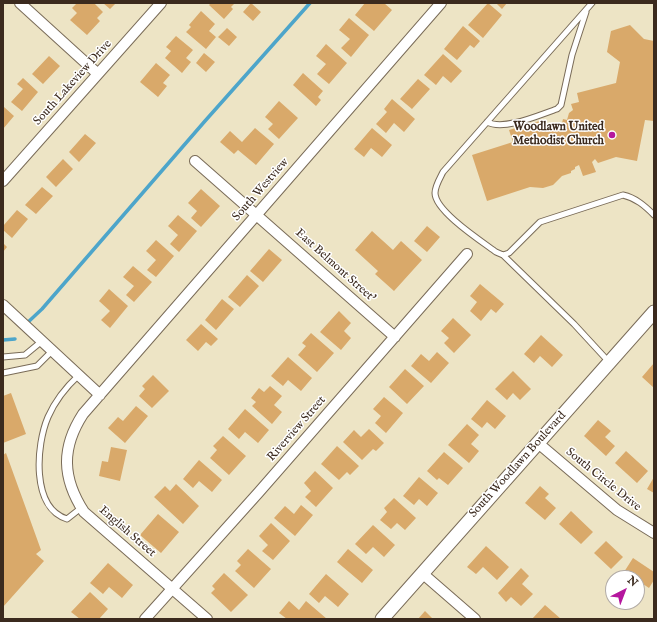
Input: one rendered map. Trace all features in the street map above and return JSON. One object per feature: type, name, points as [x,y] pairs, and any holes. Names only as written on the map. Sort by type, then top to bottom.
[{"type":"street","points":[[20,3],[98,74]]},
{"type":"street","name":"South Lakeview Drive","points":[[3,180],[161,3]]},
{"type":"street","name":"South Westview","points":[[100,395],[441,3]]},
{"type":"street","name":"East Belmont Street'","points":[[195,161],[395,337]]},
{"type":"street","name":"Riverview Street","points":[[145,619],[395,337],[466,254]]},
{"type":"street","points":[[3,305],[100,395]]},
{"type":"street","name":"South Woodlawn Boulevard","points":[[382,619],[654,312]]},
{"type":"street","name":"English Street","points":[[100,395],[76,425],[67,453],[69,483],[81,508],[92,520],[206,619]]},
{"type":"street","name":"South Circle Drive","points":[[538,443],[617,510],[654,533]]},
{"type":"street","points":[[422,573],[475,619]]},
{"type":"lane","points":[[592,3],[443,172],[435,192],[438,203],[447,213],[496,252],[503,255],[574,324],[609,362]]},
{"type":"lane","points":[[486,122],[492,125],[505,125],[557,109],[560,105],[572,55],[586,9]]},
{"type":"lane","points":[[503,255],[509,253],[540,222],[623,196],[630,197],[640,203],[654,215]]},
{"type":"lane","points":[[3,357],[26,356],[42,341]]},
{"type":"lane","points":[[3,373],[37,366],[52,351]]},
{"type":"lane","points":[[79,375],[68,385],[48,418],[42,438],[39,459],[41,483],[48,504],[58,516],[67,519],[81,508]]},
{"type":"building","points":[[77,3],[94,3],[103,12],[97,18],[100,21],[87,35],[70,20],[77,13],[72,8]]},
{"type":"building","points":[[103,3],[116,3],[110,9]]},
{"type":"building","points":[[211,3],[235,3],[231,7],[233,9],[224,19],[209,5]]},
{"type":"building","points":[[251,3],[261,12],[253,21],[243,12]]},
{"type":"building","points":[[365,3],[384,3],[392,10],[374,31],[355,15]]},
{"type":"building","points":[[488,3],[502,15],[483,38],[468,25]]},
{"type":"building","points":[[496,3],[507,3],[502,9]]},
{"type":"building","points":[[201,11],[215,24],[209,31],[216,37],[206,49],[186,32],[191,27],[189,25]]},
{"type":"building","points":[[349,18],[369,35],[351,57],[341,48],[350,39],[339,30]]},
{"type":"building","points":[[630,25],[644,39],[654,41],[654,121],[645,120],[637,161],[616,157],[598,163],[595,159],[592,162],[596,172],[583,176],[579,165],[571,171],[571,173],[562,176],[553,185],[543,188],[530,187],[487,201],[472,155],[513,142],[509,130],[543,120],[547,131],[561,127],[563,119],[567,120],[569,113],[573,110],[571,104],[579,102],[577,93],[616,83],[620,62],[607,52],[611,31]]},
{"type":"building","points":[[463,26],[480,41],[474,48],[470,45],[457,60],[444,49]]},
{"type":"building","points":[[227,28],[237,37],[229,46],[218,37]]},
{"type":"building","points":[[176,36],[193,50],[186,58],[191,62],[182,73],[165,58],[171,51],[166,47]]},
{"type":"building","points":[[326,44],[347,63],[329,84],[317,74],[326,64],[316,56]]},
{"type":"building","points":[[204,53],[215,62],[206,72],[196,63]]},
{"type":"building","points":[[443,54],[462,71],[451,83],[443,76],[436,85],[424,75]]},
{"type":"building","points":[[49,56],[60,66],[43,84],[32,74]]},
{"type":"building","points":[[156,63],[170,75],[163,83],[167,86],[158,97],[140,82]]},
{"type":"building","points":[[303,73],[323,91],[318,97],[321,100],[316,106],[293,85]]},
{"type":"building","points":[[23,78],[38,92],[22,111],[11,102],[23,89],[17,84]]},
{"type":"building","points":[[418,79],[430,89],[412,109],[400,99]]},
{"type":"building","points":[[392,99],[415,119],[404,132],[394,123],[386,133],[376,124],[387,112],[384,109]]},
{"type":"building","points":[[279,101],[298,118],[279,139],[268,129],[273,124],[265,117]]},
{"type":"building","points":[[4,107],[14,116],[3,129],[3,108]]},
{"type":"building","points":[[255,128],[274,144],[256,165],[238,150],[234,154],[220,142],[230,131],[242,142]]},
{"type":"building","points":[[372,128],[392,145],[382,157],[371,148],[364,157],[354,149]]},
{"type":"building","points":[[85,134],[96,143],[79,162],[69,152]]},
{"type":"building","points":[[63,159],[73,169],[56,187],[46,177]]},
{"type":"building","points":[[42,187],[53,196],[36,214],[25,205]]},
{"type":"building","points":[[201,189],[220,206],[201,227],[191,218],[197,211],[188,203]]},
{"type":"building","points":[[17,210],[28,219],[12,238],[3,230],[3,226]]},
{"type":"building","points":[[178,215],[197,231],[179,252],[170,244],[178,235],[168,226]]},
{"type":"building","points":[[427,226],[440,237],[427,252],[414,241]]},
{"type":"building","points":[[372,231],[393,250],[401,241],[422,260],[394,291],[375,274],[378,271],[355,250]]},
{"type":"building","points":[[156,240],[174,256],[156,277],[147,270],[156,260],[146,251]]},
{"type":"building","points":[[3,243],[7,247],[3,252]]},
{"type":"building","points":[[269,249],[282,260],[263,282],[250,271]]},
{"type":"building","points":[[133,266],[152,282],[134,302],[126,295],[134,286],[123,277]]},
{"type":"building","points":[[247,275],[259,286],[240,307],[228,297]]},
{"type":"building","points":[[480,284],[504,304],[496,313],[491,309],[481,321],[470,311],[477,302],[470,296]]},
{"type":"building","points":[[109,289],[128,306],[110,328],[101,320],[110,311],[99,301]]},
{"type":"building","points":[[222,299],[234,309],[216,330],[205,320]]},
{"type":"building","points":[[339,311],[351,323],[344,331],[351,338],[341,350],[320,332]]},
{"type":"building","points":[[453,318],[471,335],[454,353],[444,343],[449,338],[441,331]]},
{"type":"building","points":[[201,324],[218,339],[211,346],[206,342],[198,351],[186,340]]},
{"type":"building","points":[[311,333],[334,353],[317,372],[298,355],[306,346],[302,343]]},
{"type":"building","points":[[541,335],[563,355],[552,367],[540,356],[534,363],[524,354]]},
{"type":"building","points":[[437,352],[449,363],[431,383],[411,366],[421,354],[429,361]]},
{"type":"building","points":[[288,357],[312,378],[301,391],[288,380],[283,386],[271,376]]},
{"type":"building","points":[[654,363],[654,388],[642,377]]},
{"type":"building","points":[[405,369],[424,386],[407,404],[389,387]]},
{"type":"building","points":[[513,371],[531,389],[520,400],[513,393],[507,400],[495,389]]},
{"type":"building","points":[[153,375],[169,391],[152,408],[139,396],[145,389],[142,386]]},
{"type":"building","points":[[270,386],[282,396],[274,405],[282,412],[272,424],[252,406],[256,402],[251,398],[259,388],[264,392]]},
{"type":"building","points":[[11,393],[26,434],[3,443],[3,396]]},
{"type":"building","points":[[384,397],[403,413],[386,433],[375,423],[381,416],[373,409]]},
{"type":"building","points":[[487,400],[506,416],[495,429],[487,422],[482,428],[471,419]]},
{"type":"building","points":[[136,406],[148,416],[125,443],[108,428],[118,417],[123,421]]},
{"type":"building","points":[[245,409],[269,430],[258,443],[245,432],[239,439],[228,429]]},
{"type":"building","points":[[598,420],[611,431],[605,437],[615,446],[606,456],[584,436]]},
{"type":"building","points":[[467,424],[479,435],[471,444],[479,451],[469,463],[448,445]]},
{"type":"building","points":[[369,429],[384,443],[376,451],[373,449],[362,460],[343,442],[354,430],[361,437]]},
{"type":"building","points":[[223,436],[246,456],[229,475],[210,458],[217,450],[213,446]]},
{"type":"building","points":[[337,446],[359,466],[350,475],[347,472],[339,480],[321,464]]},
{"type":"building","points":[[111,447],[127,450],[120,481],[99,476],[102,461],[108,462]]},
{"type":"building","points":[[626,451],[648,471],[637,483],[615,463]]},
{"type":"building","points":[[444,452],[463,468],[448,485],[439,478],[437,480],[427,471]]},
{"type":"building","points":[[6,453],[41,550],[36,554],[44,561],[3,607],[3,455]]},
{"type":"building","points":[[199,460],[222,480],[212,492],[199,481],[193,488],[183,479]]},
{"type":"building","points":[[315,471],[333,488],[316,507],[305,497],[311,491],[304,483]]},
{"type":"building","points":[[419,477],[438,493],[427,506],[419,499],[414,505],[403,496]]},
{"type":"building","points":[[654,477],[654,493],[647,489]]},
{"type":"building","points":[[176,484],[199,506],[183,524],[154,497],[165,486],[170,491]]},
{"type":"building","points":[[540,486],[549,494],[545,498],[556,508],[545,520],[525,503]]},
{"type":"building","points":[[394,498],[416,518],[405,530],[397,523],[391,529],[380,520],[387,512],[384,508]]},
{"type":"building","points":[[301,505],[313,515],[295,536],[274,518],[285,506],[294,514]]},
{"type":"building","points":[[571,511],[593,532],[581,544],[559,524]]},
{"type":"building","points":[[158,514],[179,532],[161,553],[140,535]]},
{"type":"building","points":[[271,523],[290,541],[273,560],[262,551],[268,545],[259,536]]},
{"type":"building","points":[[373,525],[395,545],[384,557],[373,547],[366,554],[355,544]]},
{"type":"building","points":[[606,541],[623,557],[611,569],[594,553]]},
{"type":"building","points":[[486,546],[509,567],[497,580],[483,567],[476,574],[467,567]]},
{"type":"building","points":[[248,549],[271,569],[254,588],[235,571],[241,565],[237,561]]},
{"type":"building","points":[[348,549],[373,570],[362,583],[337,562]]},
{"type":"building","points":[[633,558],[654,572],[654,580],[649,588],[645,585],[645,570],[625,570]]},
{"type":"building","points":[[108,563],[133,585],[122,598],[109,587],[103,594],[90,583]]},
{"type":"building","points":[[521,568],[529,576],[522,584],[533,594],[521,606],[511,597],[506,602],[498,593]]},
{"type":"building","points":[[224,573],[248,595],[231,612],[211,593],[215,589],[212,586]]},
{"type":"building","points":[[326,574],[349,594],[338,607],[325,596],[319,603],[309,594]]},
{"type":"building","points":[[90,592],[108,609],[99,619],[80,619],[71,612]]},
{"type":"building","points":[[289,601],[299,610],[306,601],[327,619],[287,619],[279,613]]},
{"type":"building","points":[[545,605],[561,619],[532,619]]},
{"type":"building","points":[[425,611],[433,619],[418,619]]},
{"type":"waterway","points":[[26,324],[42,309],[205,121],[310,3]]},
{"type":"waterway","points":[[3,340],[15,339]]},
{"type":"place","name":"Woodlawn United Methodist Church","points":[[612,135]]}]
